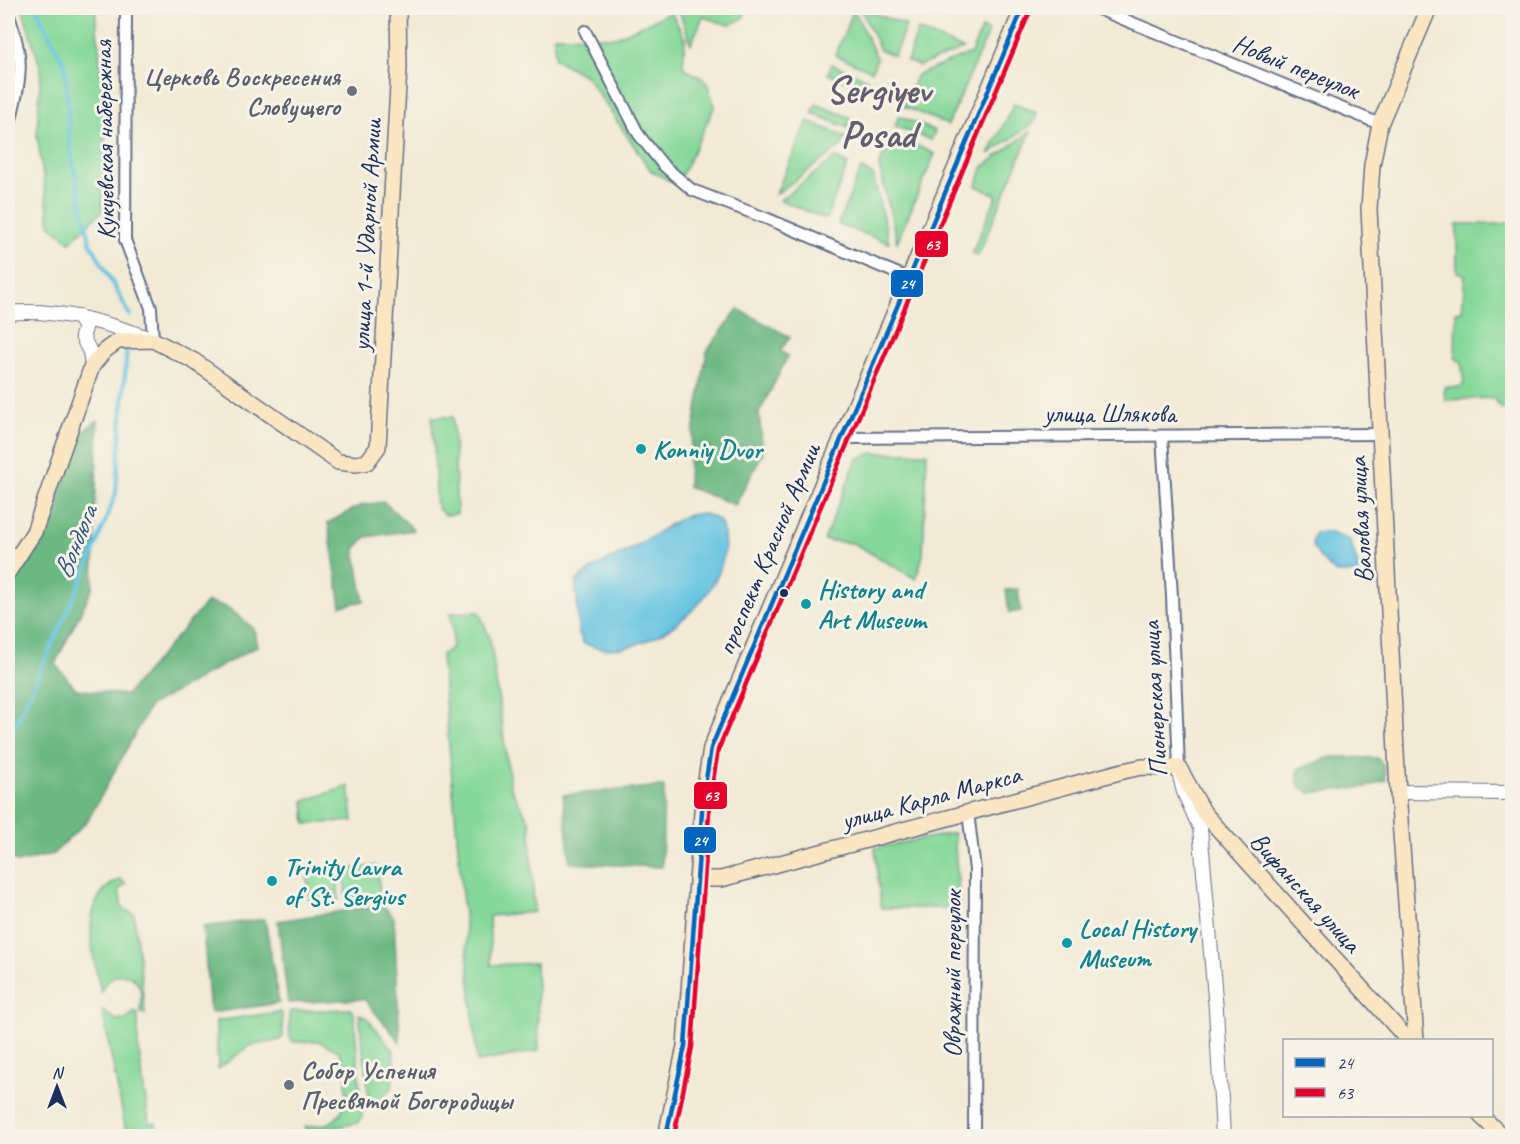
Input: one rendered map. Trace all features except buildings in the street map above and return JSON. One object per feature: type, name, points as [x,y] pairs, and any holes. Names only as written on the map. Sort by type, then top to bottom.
[{"type":"main road","name":"улица 1-й Ударной Армии","points":[[153,340],[194,361],[338,462],[367,462],[378,447],[381,431],[399,68],[398,8]]},
{"type":"main road","name":"проспект Красной Армии","points":[[666,1137],[685,1047],[706,769],[711,748],[1023,8]]},
{"type":"main road","name":"Валовая улица","points":[[1416,1039],[1398,792],[1369,209],[1372,165],[1380,124],[1429,8]]},
{"type":"main road","points":[[8,572],[34,532],[92,366],[104,351],[118,341],[153,340]]},
{"type":"main road","name":"улица Карла Маркса","points":[[697,879],[721,879],[1123,771],[1142,767],[1179,768]]},
{"type":"main road","name":"Вифанская улица","points":[[1179,768],[1204,813],[1406,1039]]},
{"type":"main road","points":[[1482,1117],[1502,1137]]},
{"type":"street","name":"Кукуевская набережная","points":[[126,8],[125,240],[151,308],[153,340]]},
{"type":"street","name":"Новый переулок","points":[[1096,8],[1380,124]]},
{"type":"street","points":[[8,13],[19,46],[21,75],[8,132]]},
{"type":"street","points":[[585,31],[639,135],[663,165],[692,190],[768,219],[908,278]]},
{"type":"street","points":[[9,312],[34,311],[79,317],[110,324],[153,340]]},
{"type":"street","points":[[79,317],[85,329],[82,336],[90,352],[92,366]]},
{"type":"street","name":"улица Шлякова","points":[[840,438],[1380,434]]},
{"type":"street","name":"Пионерская улица","points":[[1162,436],[1179,768],[1184,792],[1200,828],[1216,1009],[1223,1137]]},
{"type":"street","points":[[1398,792],[1512,793]]},
{"type":"street","name":"Овражный переулок","points":[[968,812],[975,870],[974,1137]]},
{"type":"green space","points":[[22,8],[95,8],[106,121],[102,211],[70,242],[50,224],[37,135],[41,69]]},
{"type":"green space","points":[[678,8],[748,8],[742,19],[729,25],[703,17],[691,44]]},
{"type":"green space","points":[[860,8],[906,25],[894,56],[880,50]]},
{"type":"green space","points":[[854,10],[877,58],[872,71],[835,55]]},
{"type":"green space","points":[[671,12],[685,39],[683,67],[706,81],[715,106],[677,185],[651,171],[587,77],[555,59],[554,36],[616,37]]},
{"type":"green space","points":[[982,28],[989,31],[948,125],[903,106],[917,75],[971,53]]},
{"type":"green space","points":[[918,30],[963,49],[919,66],[907,61]]},
{"type":"green space","points":[[832,64],[867,79],[864,88],[828,74]]},
{"type":"green space","points":[[816,104],[851,118],[848,128],[812,113]]},
{"type":"green space","points":[[1014,104],[1037,113],[1034,123],[989,154]]},
{"type":"green space","points":[[899,116],[935,131],[931,140],[895,126]]},
{"type":"green space","points":[[808,121],[846,137],[841,146],[775,195]]},
{"type":"green space","points":[[1031,131],[978,256],[972,253],[997,195],[976,186],[984,166]]},
{"type":"green space","points":[[892,135],[935,154],[897,242],[879,165]]},
{"type":"green space","points":[[835,158],[848,164],[826,219],[780,200]]},
{"type":"green space","points":[[861,169],[873,175],[889,243],[838,224]]},
{"type":"green space","points":[[1512,221],[1512,405],[1502,409],[1493,398],[1445,400],[1444,387],[1461,387],[1464,382],[1461,361],[1455,359],[1456,312],[1462,311],[1465,275],[1457,272],[1457,224],[1503,224]]},
{"type":"green space","points":[[738,309],[790,337],[780,351],[788,356],[759,413],[763,453],[735,505],[688,487],[689,457],[707,351]]},
{"type":"green space","points":[[432,417],[453,417],[457,514],[444,515],[437,507]]},
{"type":"green space","points":[[98,420],[93,587],[55,664],[76,689],[126,695],[207,602],[227,607],[254,629],[257,646],[150,706],[88,820],[53,854],[18,863],[8,854],[8,587],[24,569],[50,523],[60,471],[78,436]]},
{"type":"green space","points":[[872,453],[927,453],[923,555],[916,579],[853,543],[824,540],[857,459]]},
{"type":"green space","points":[[384,502],[414,530],[366,537],[355,549],[364,601],[341,606],[328,523],[361,505]]},
{"type":"green space","points":[[1018,589],[1021,611],[1009,613],[1006,590]]},
{"type":"green space","points":[[479,612],[490,638],[511,789],[530,822],[534,912],[489,916],[491,965],[536,963],[539,1051],[477,1062],[441,655],[452,647],[450,613]]},
{"type":"green space","points":[[1331,757],[1377,758],[1383,764],[1386,780],[1366,787],[1310,793],[1298,785],[1298,769]]},
{"type":"green space","points":[[349,786],[353,821],[306,824],[304,801]]},
{"type":"green space","points":[[664,786],[662,867],[570,863],[563,795]]},
{"type":"green space","points":[[954,833],[960,908],[881,908],[875,848]]},
{"type":"green space","points":[[377,866],[380,895],[346,901],[344,873],[347,869]]},
{"type":"green space","points":[[334,870],[334,873],[337,873],[339,900],[310,904],[307,872]]},
{"type":"green space","points":[[120,879],[126,884],[119,889],[122,908],[134,914],[145,1014],[141,1013],[141,992],[131,977],[120,975],[108,980],[101,992],[94,962],[91,930],[97,900],[106,888]]},
{"type":"green space","points":[[383,905],[394,918],[400,1042],[364,999],[288,1003],[278,921]]},
{"type":"green space","points":[[265,919],[279,1003],[210,1013],[203,927]]},
{"type":"green space","points":[[350,1009],[354,1013],[362,1117],[357,1123],[305,1133],[305,1127],[326,1124],[337,1117],[345,1100],[346,1079],[339,1051],[318,1041],[294,1042],[290,1038],[289,1014],[291,1011]]},
{"type":"green space","points":[[102,1010],[116,1020],[126,1019],[135,1012],[138,1014],[138,1045],[149,1123],[156,1123],[157,1136],[127,1136]]},
{"type":"green space","points":[[279,1012],[282,1014],[283,1037],[279,1040],[249,1046],[218,1069],[216,1021]]},
{"type":"green space","points":[[359,1014],[367,1018],[394,1051],[392,1088],[370,1109]]},
{"type":"water","points":[[693,514],[706,514],[720,521],[725,547],[719,572],[705,596],[684,618],[660,634],[633,645],[607,649],[583,643],[578,630],[576,582],[598,565],[632,549],[679,519]]},
{"type":"water","points":[[1328,532],[1350,540],[1360,573],[1336,573],[1320,558],[1312,544],[1315,533]]},
{"type":"waterway","name":"Вондюга","points":[[36,8],[65,66],[70,150],[90,242],[130,315]]},
{"type":"waterway","name":"Вондюга","points":[[8,736],[12,732],[89,564],[116,493],[127,348]]},
{"type":"transit line","name":"24","points":[[666,1136],[685,1046],[703,798],[711,748],[1023,8]]},
{"type":"transit line","name":"63","points":[[674,1136],[692,1047],[710,799],[718,750],[1030,11]]},
{"type":"place","name":"Церковь Воскресения Словущего","points":[[352,91]]},
{"type":"place","name":"Konniy Dvor","points":[[641,449]]},
{"type":"place","name":"History and Art Museum","points":[[806,604]]},
{"type":"place","name":"Trinity Lavra of St. Sergius","points":[[272,881]]},
{"type":"place","name":"Local History Museum","points":[[1067,943]]},
{"type":"place","name":"Собор Успения Пресвятой Богородицы","points":[[289,1085]]},
{"type":"district","name":"Sergiyev Posad","points":[[878,112]]}]
